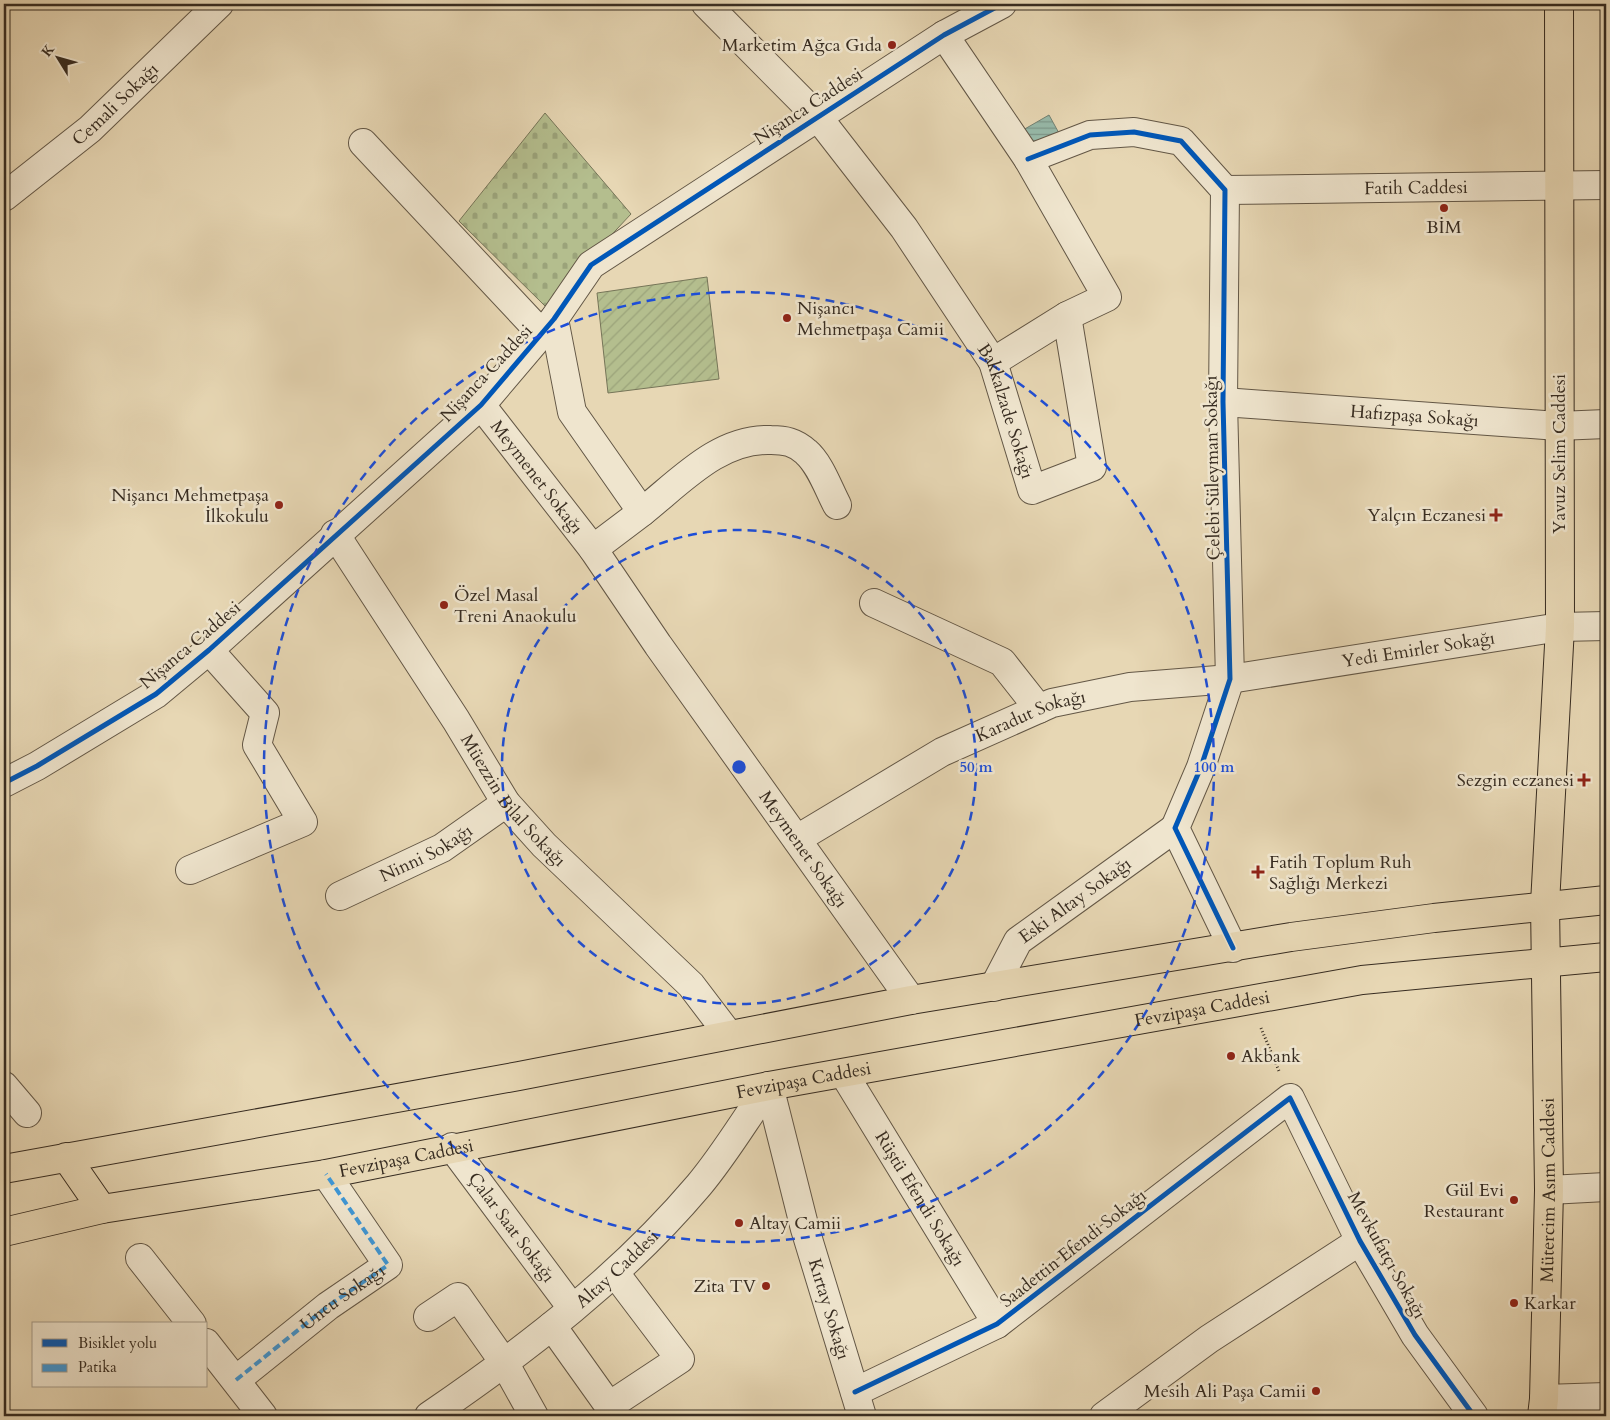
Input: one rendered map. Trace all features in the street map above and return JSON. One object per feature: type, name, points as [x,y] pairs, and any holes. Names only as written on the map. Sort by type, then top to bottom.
[{"type":"main road","name":"Yavuz Selim Caddesi","points":[[1546,904],[1560,627],[1558,426],[1559,4]]},
{"type":"main road","points":[[4,1169],[509,1078],[911,1000],[1300,936],[1546,904],[1606,900]]},
{"type":"main road","name":"Mütercim Asım Caddesi","points":[[1543,1408],[1549,1190],[1546,904]]},
{"type":"main road","name":"Fevzipaşa Caddesi","points":[[4,1232],[102,1209],[326,1174],[452,1147],[769,1086],[1362,980],[1606,957]]},
{"type":"main road","points":[[66,1157],[102,1209]]},
{"type":"street","name":"Cemali Sokağı","points":[[4,197],[90,129],[219,4]]},
{"type":"street","name":"Bakkalzade Sokağı","points":[[706,4],[816,116],[904,228],[992,362],[1032,490],[1092,467],[1068,316]]},
{"type":"street","name":"Nişanca Caddesi","points":[[4,783],[37,766],[156,694],[209,650],[481,405],[548,327],[591,265],[816,116],[944,35],[1002,4]]},
{"type":"street","points":[[944,35],[1028,159],[1108,297],[1068,316],[992,362]]},
{"type":"street","points":[[1028,159],[1090,135],[1134,132],[1181,141],[1225,190]]},
{"type":"street","points":[[363,143],[548,327],[572,412],[642,512]]},
{"type":"street","name":"Fatih Caddesi","points":[[1225,190],[1606,184]]},
{"type":"street","name":"Çelebi Süleyman Sokağı","points":[[1176,828],[1201,767],[1230,679],[1223,402],[1225,190]]},
{"type":"street","name":"Hafızpaşa Sokağı","points":[[1223,402],[1558,426],[1606,424]]},
{"type":"street","name":"Meymenet Sokağı","points":[[481,405],[593,550],[658,645],[911,1000]]},
{"type":"street","name":"Meymenet Sokağı","points":[[593,550],[719,451],[746,440],[789,440],[807,452],[837,505]]},
{"type":"street","name":"Müezzin Bilal Sokağı","points":[[336,534],[456,720],[506,803],[544,845],[691,985],[729,1035]]},
{"type":"street","points":[[874,603],[1002,662],[1039,709]]},
{"type":"street","name":"Yedi Emirler Sokağı","points":[[1230,679],[1560,627],[1606,626]]},
{"type":"street","points":[[190,870],[303,822],[257,745],[265,713],[209,650]]},
{"type":"street","name":"Karadut Sokağı","points":[[798,839],[942,752],[1052,703],[1130,687],[1230,679]]},
{"type":"street","name":"Ninni Sokağı","points":[[340,896],[442,848],[506,803]]},
{"type":"street","points":[[1176,828],[1233,948]]},
{"type":"street","name":"Eski Altay Sokağı","points":[[994,987],[1018,941],[1176,828]]},
{"type":"street","name":"Rüştü Efendi Sokağı","points":[[844,1074],[997,1324]]},
{"type":"street","points":[[4,1086],[27,1113]]},
{"type":"street","name":"Altay Caddesi","points":[[429,1416],[505,1364],[616,1273],[699,1184],[769,1086]]},
{"type":"street","name":"Kırtay Sokağı","points":[[769,1086],[805,1229],[858,1404]]},
{"type":"street","name":"Mevkufatçı Sokağı","points":[[1290,1098],[1360,1241],[1415,1335],[1474,1416]]},
{"type":"street","name":"Saadettin Efendi Sokağı","points":[[858,1404],[997,1324],[1290,1098]]},
{"type":"street","name":"Çalar Saat Sokağı","points":[[452,1147],[572,1308]]},
{"type":"street","name":"Uncu Sokağı","points":[[236,1380],[328,1306],[388,1266],[326,1174]]},
{"type":"street","points":[[1549,1190],[1606,1188]]},
{"type":"street","points":[[1104,1416],[1209,1339],[1360,1241]]},
{"type":"street","points":[[140,1258],[190,1322]]},
{"type":"street","points":[[552,1326],[609,1406],[680,1359],[616,1273]]},
{"type":"street","points":[[428,1317],[458,1297],[505,1364],[534,1416]]},
{"type":"street","points":[[208,1345],[263,1416]]},
{"type":"street","points":[[1543,1408],[1606,1397]]},
{"type":"path","points":[[1249,1000],[1290,1098]]},
{"type":"green space","points":[[545,113],[631,214],[545,306],[459,221]]},
{"type":"green space","points":[[707,277],[719,379],[608,393],[597,293]]},
{"type":"green space","points":[[1606,1410],[1606,1416],[1562,1416],[1562,1413]]},
{"type":"shaded area","points":[[1049,115],[1060,135],[1034,150],[1023,130]]},
{"type":"marked path","points":[[236,1380],[328,1306],[388,1265],[326,1174]]},
{"type":"cycle path","points":[[4,783],[37,766],[156,694],[209,650],[481,405],[554,319],[591,265],[944,35],[1002,4]]},
{"type":"cycle path","points":[[1028,159],[1090,135],[1134,132],[1181,141],[1225,190],[1223,402],[1230,679],[1201,767],[1175,828],[1233,948]]},
{"type":"cycle path","points":[[855,1392],[997,1324],[1290,1098],[1360,1241],[1415,1335],[1474,1416]]},
{"type":"place","name":"Marketim Ağca Gıda","points":[[892,45]]},
{"type":"place","name":"BİM","points":[[1444,208]]},
{"type":"place","name":"Nişancı Mehmetpaşa Camii","points":[[787,318]]},
{"type":"place","name":"Nişancı Mehmetpaşa İlkokulu","points":[[279,505]]},
{"type":"place","name":"Yalçın Eczanesi","points":[[1496,515]]},
{"type":"place","name":"Özel Masal Treni Anaokulu","points":[[444,605]]},
{"type":"place","name":"Sezgin eczanesi","points":[[1584,780]]},
{"type":"place","name":"Fatih Toplum Ruh Sağlığı Merkezi","points":[[1258,872]]},
{"type":"place","name":"Akbank","points":[[1231,1056]]},
{"type":"place","name":"Gül Evi Restaurant","points":[[1514,1200]]},
{"type":"place","name":"Altay Camii","points":[[739,1223]]},
{"type":"place","name":"Zita TV","points":[[766,1286]]},
{"type":"place","name":"Karkar","points":[[1514,1303]]},
{"type":"place","name":"Mesih Ali Paşa Camii","points":[[1316,1391]]}]
